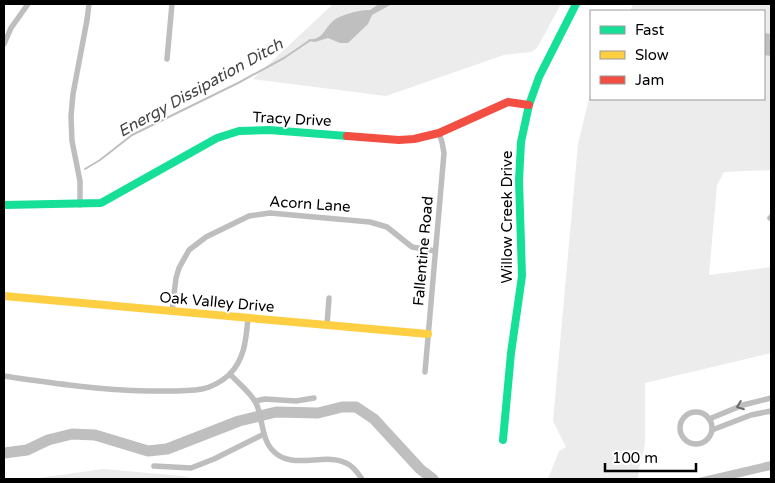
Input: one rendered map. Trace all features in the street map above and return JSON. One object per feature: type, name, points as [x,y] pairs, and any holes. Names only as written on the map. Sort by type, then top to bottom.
[{"type":"street","points":[[4,44],[11,28],[28,4]]},
{"type":"street","points":[[80,204],[80,181],[72,141],[70,116],[89,4]]},
{"type":"street","points":[[167,59],[172,4]]},
{"type":"street","name":"Willow Creek Drive","points":[[503,440],[511,353],[521,292],[522,254],[519,162],[521,142],[529,105],[539,77],[576,4]]},
{"type":"street","name":"Tracy Drive","points":[[4,205],[80,204],[109,201],[145,176],[217,138],[239,131],[269,130],[399,140],[414,139],[439,133],[508,102],[529,105]]},
{"type":"street","name":"Fallentine Road","points":[[424,372],[444,153],[439,133]]},
{"type":"street","name":"Acorn Lane","points":[[172,311],[176,278],[181,263],[189,250],[206,237],[249,216],[270,213],[370,222],[387,226],[412,247],[435,251]]},
{"type":"street","name":"Oak Valley Drive","points":[[4,296],[428,334]]},
{"type":"street","points":[[327,325],[329,298]]},
{"type":"street","points":[[4,376],[107,389],[165,391],[201,389],[217,383],[230,374],[237,365],[245,347],[248,318]]},
{"type":"street","points":[[230,374],[256,403],[268,446],[279,456],[294,460],[340,461],[350,465],[362,479]]},
{"type":"street","points":[[256,403],[265,399],[296,402],[314,398]]},
{"type":"street","points":[[709,419],[743,405],[771,398]]},
{"type":"street","points":[[712,430],[751,415],[771,410]]},
{"type":"street","points":[[703,414],[709,419],[712,430],[708,439],[694,444],[683,438],[680,426],[687,415],[703,414]]},
{"type":"street","points":[[154,466],[191,468],[214,459],[264,434]]},
{"type":"shaded area","points":[[333,4],[561,4],[537,48],[531,52],[504,55],[386,96],[253,79]]},
{"type":"shaded area","points":[[379,4],[392,4],[372,15],[368,24],[348,43],[340,43],[328,38],[315,42],[308,41],[320,36],[336,19],[362,10],[370,10]]},
{"type":"shaded area","points":[[633,4],[771,4],[771,170],[724,172],[717,185],[709,275],[771,267],[771,353],[645,383],[645,445],[638,479],[548,479],[559,451],[566,447],[553,421],[578,144],[590,94],[590,100],[765,100],[765,10],[630,10]]},
{"type":"shaded area","points":[[765,33],[771,34],[771,56],[765,55]]},
{"type":"shaded area","points":[[771,461],[771,470],[732,479],[694,479]]},
{"type":"shaded area","points":[[103,469],[183,476],[195,479],[32,479]]},
{"type":"waterway","name":"Energy Dissipation Ditch","points":[[85,169],[132,135],[238,83],[284,58],[309,41]]},
{"type":"waterway","points":[[4,453],[27,450],[48,440],[72,434],[95,435],[148,451],[167,449],[239,421],[276,412],[318,413],[342,407],[356,407],[374,419],[420,469],[433,479]]},
{"type":"traffic: fast","points":[[503,440],[511,353],[522,276],[519,180],[521,142],[529,105],[539,77],[576,4]]},
{"type":"traffic: fast","points":[[4,205],[101,203],[217,138],[239,131],[269,130],[347,136]]},
{"type":"traffic: slow","points":[[4,296],[428,334]]},
{"type":"traffic: jam","points":[[347,136],[399,140],[414,139],[439,133],[508,102],[529,105]]}]
